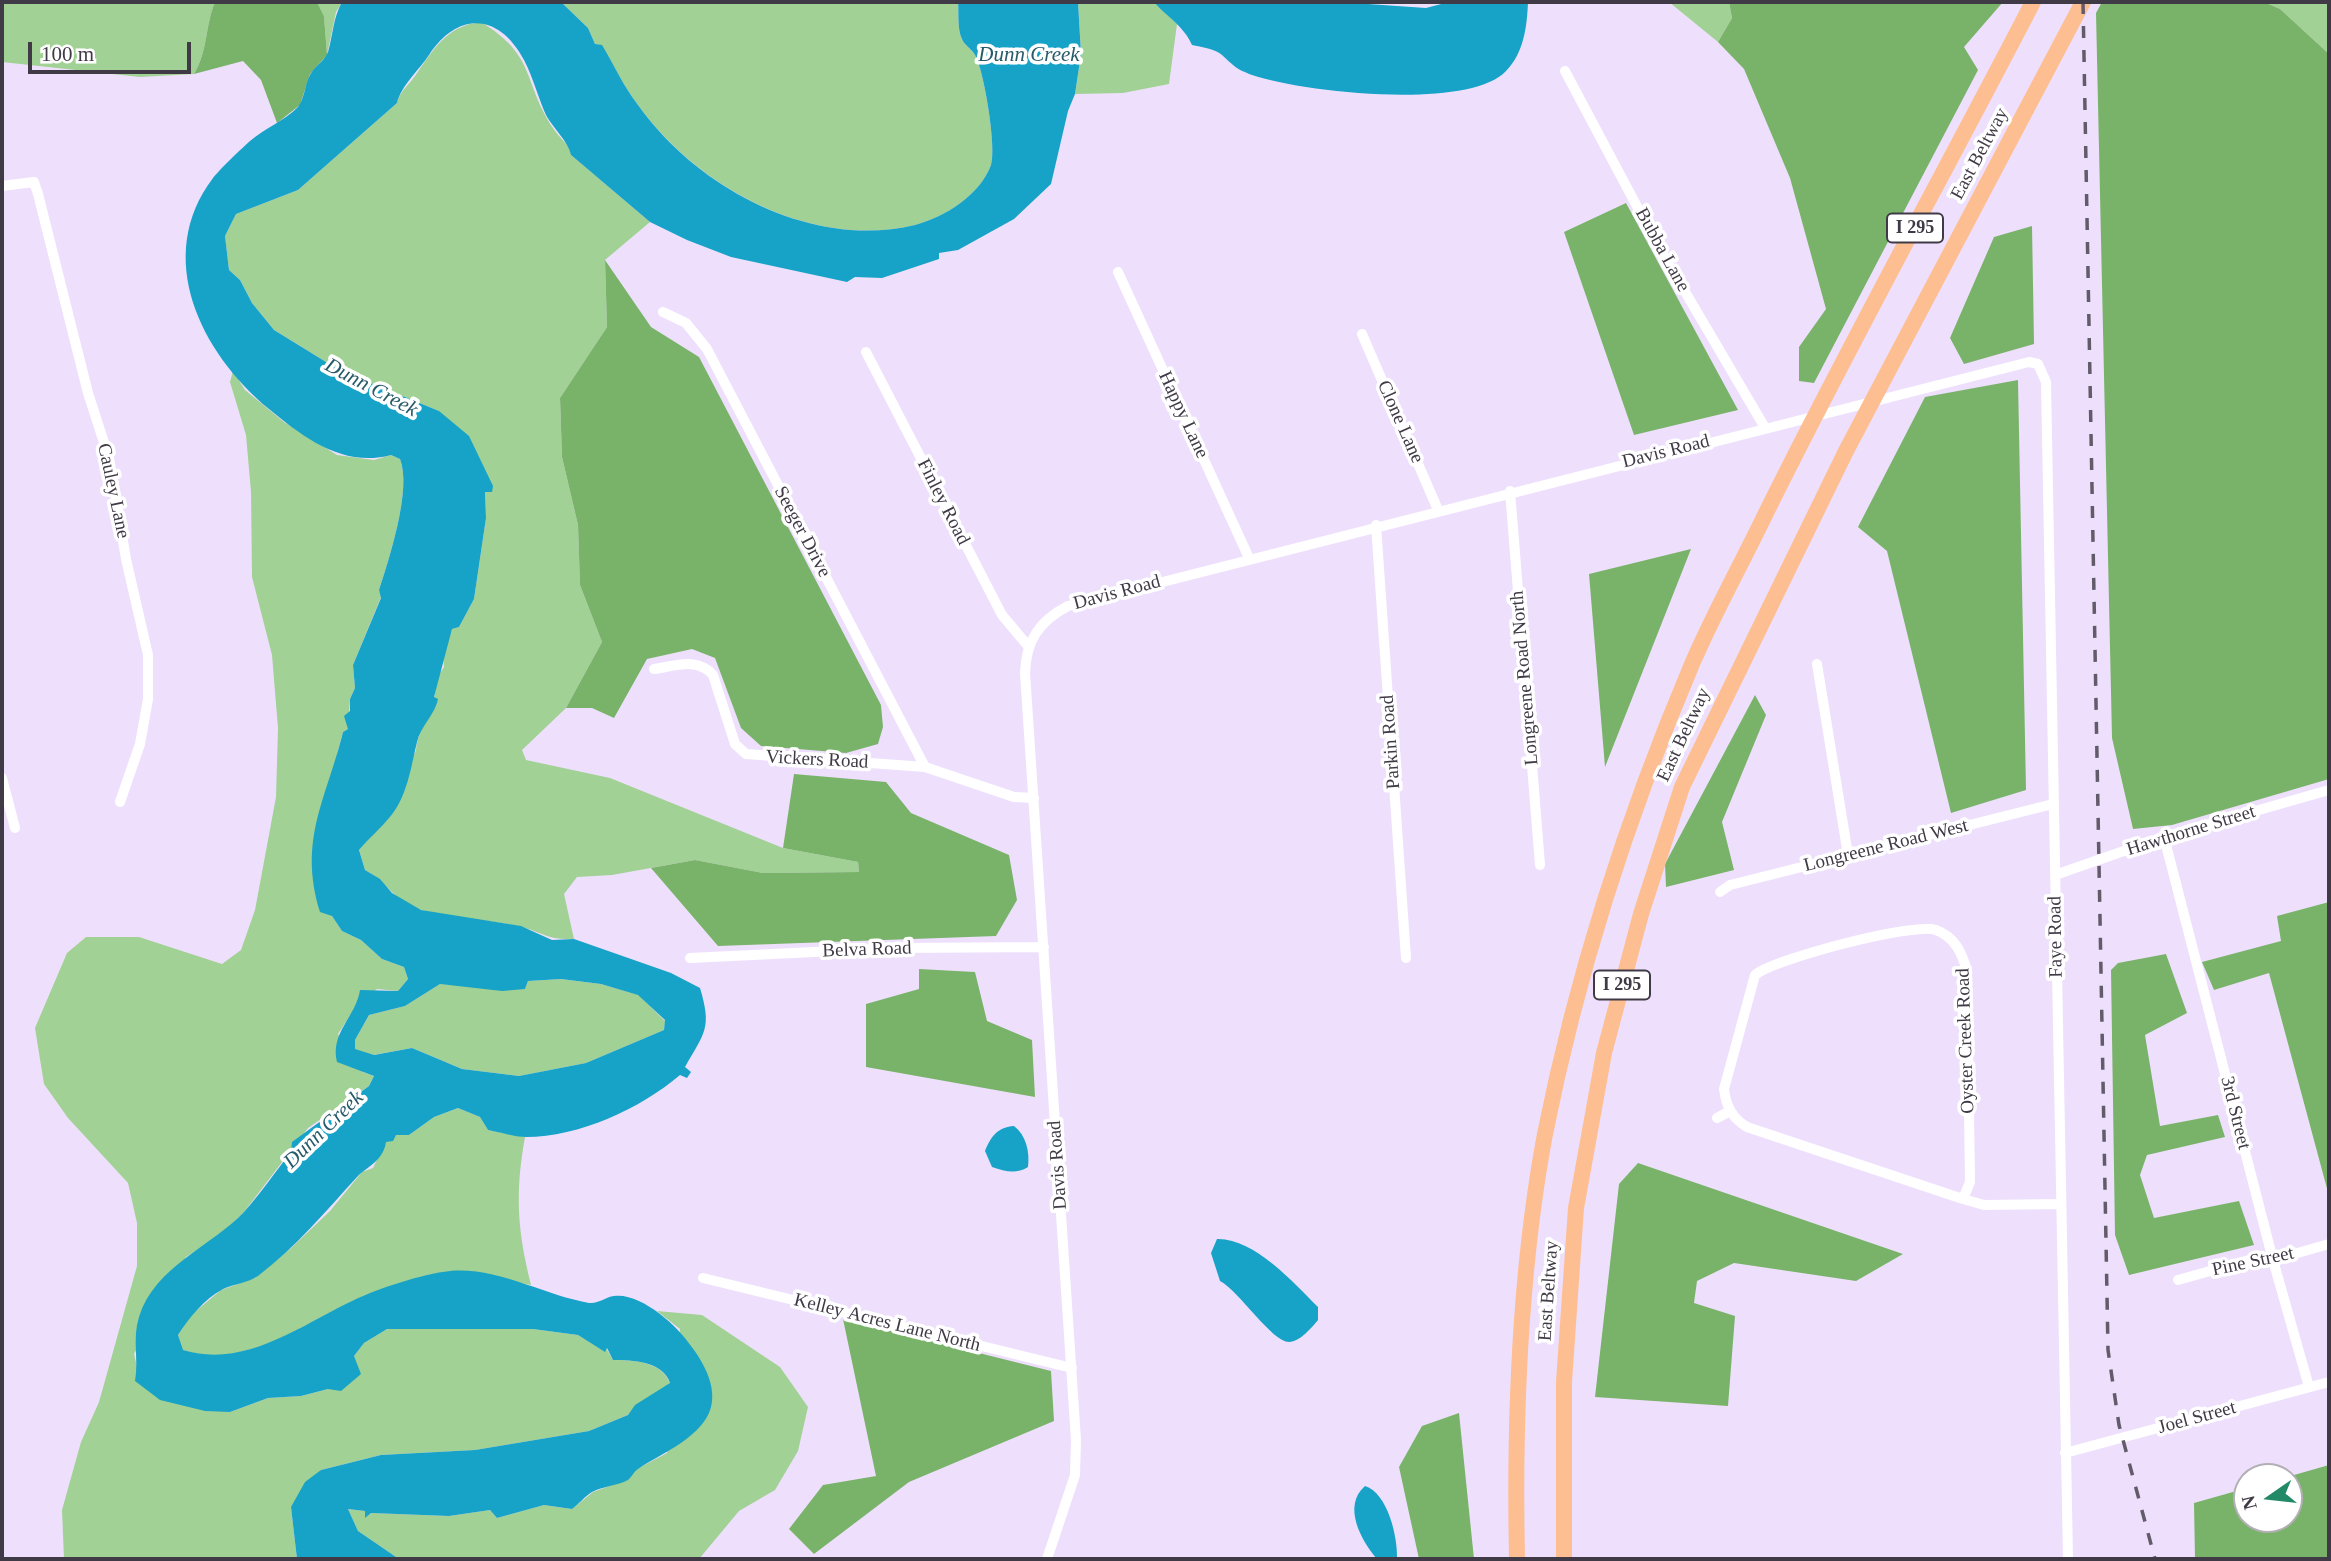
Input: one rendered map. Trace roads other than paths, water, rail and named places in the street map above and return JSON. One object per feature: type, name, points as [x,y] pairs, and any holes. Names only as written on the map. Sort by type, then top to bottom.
[{"type":"highway","name":"East Beltway","points":[[1517,1559],[1518,1399],[1527,1260],[1545,1135],[1582,974],[1631,818],[1693,662],[1792,460],[2034,2]]},
{"type":"highway","name":"East Beltway","points":[[1564,1559],[1564,1382],[1576,1209],[1604,1053],[1641,914],[1682,787],[1846,451],[2083,2]]},
{"type":"street","name":"Bubba Lane","points":[[1565,71],[1657,244],[1764,426]]},
{"type":"street","name":"Cauley Lane","points":[[2,186],[34,182],[88,393],[108,458],[126,559],[148,655],[148,699],[140,744],[120,802]]},
{"type":"street","name":"Happy Lane","points":[[1118,272],[1249,558]]},
{"type":"street","name":"Seeger Drive","points":[[663,312],[686,323],[707,349],[925,767]]},
{"type":"street","name":"Clone Lane","points":[[1362,334],[1438,510]]},
{"type":"street","name":"Finley Road","points":[[866,352],[1002,615],[1028,646]]},
{"type":"street","name":"Faye Road","points":[[1992,369],[2029,362],[2038,364],[2044,372],[2046,382],[2068,1559]]},
{"type":"street","name":"Davis Road","points":[[1047,1559],[1075,1475],[1072,1368],[1025,673],[1028,646],[1045,619],[1068,606],[1249,558],[1992,369]]},
{"type":"street","name":"Longreene Road North","points":[[1510,491],[1540,865]]},
{"type":"street","name":"Parkin Road","points":[[1376,525],[1406,958]]},
{"type":"street","name":"Vickers Road","points":[[654,669],[694,664],[707,667],[713,675],[735,744],[746,754],[925,767],[1014,797],[1034,798]]},
{"type":"street","points":[[1817,664],[1848,855]]},
{"type":"street","points":[[2,778],[15,828]]},
{"type":"street","name":"Hawthorne Street","points":[[2055,875],[2164,837],[2329,790]]},
{"type":"street","name":"Longreene Road West","points":[[1720,892],[1730,885],[2053,804]]},
{"type":"street","name":"3rd Street","points":[[2164,837],[2273,1260],[2309,1387]]},
{"type":"street","points":[[1956,927],[1947,936],[1923,927],[1911,928],[1764,968],[1755,975],[1724,1089],[1730,1111],[1746,1127],[1984,1205],[2061,1204]]},
{"type":"street","name":"Oyster Creek Road","points":[[1947,936],[1957,946],[1967,971],[1969,1182],[1964,1199]]},
{"type":"street","name":"Belva Road","points":[[690,958],[897,948],[1044,947]]},
{"type":"street","points":[[1717,1118],[1730,1111]]},
{"type":"street","name":"Pine Street","points":[[2178,1280],[2260,1257],[2273,1260],[2329,1244]]},
{"type":"street","name":"Kelley Acres Lane North","points":[[703,1278],[1072,1368]]},
{"type":"street","name":"Joel Street","points":[[2065,1453],[2329,1382]]},
{"type":"water","name":"Dunn Creek","points":[[342,2],[561,2],[588,28],[595,44],[602,45],[638,105],[663,135],[692,162],[724,186],[760,206],[798,220],[837,228],[876,230],[915,225],[960,203],[986,176],[992,156],[989,110],[979,63],[960,35],[958,2],[1078,2],[1081,54],[1075,94],[1068,111],[1051,184],[1014,219],[958,250],[939,253],[939,259],[882,278],[855,277],[847,282],[731,257],[650,222],[571,155],[546,115],[524,60],[514,44],[491,26],[478,23],[465,25],[440,41],[406,84],[397,103],[298,190],[236,214],[225,236],[229,270],[240,280],[252,303],[274,330],[339,370],[439,411],[469,436],[493,486],[492,492],[485,492],[486,518],[474,599],[459,627],[452,629],[434,697],[438,699],[437,704],[419,736],[408,782],[400,801],[389,818],[359,850],[365,870],[380,879],[392,893],[421,910],[521,926],[552,940],[574,939],[671,973],[700,988],[706,1012],[702,1037],[685,1067],[691,1072],[687,1078],[680,1075],[647,1099],[608,1119],[567,1132],[521,1137],[488,1130],[480,1117],[458,1108],[434,1117],[409,1135],[396,1135],[393,1141],[386,1142],[379,1158],[357,1177],[310,1229],[272,1265],[254,1278],[223,1289],[203,1303],[178,1335],[183,1350],[228,1354],[272,1342],[354,1300],[388,1286],[439,1273],[468,1271],[503,1277],[589,1303],[614,1296],[635,1299],[668,1320],[697,1354],[711,1383],[712,1393],[709,1413],[703,1423],[689,1437],[637,1470],[628,1480],[592,1492],[572,1509],[544,1505],[497,1518],[490,1510],[449,1516],[371,1513],[365,1518],[365,1511],[348,1509],[358,1531],[399,1559],[297,1559],[291,1507],[305,1482],[321,1470],[381,1455],[475,1450],[589,1431],[628,1415],[635,1405],[670,1383],[661,1370],[654,1366],[638,1361],[613,1360],[607,1348],[605,1352],[578,1335],[533,1329],[387,1329],[364,1343],[354,1356],[361,1374],[341,1391],[328,1389],[301,1396],[268,1398],[230,1412],[205,1411],[160,1400],[135,1381],[137,1325],[157,1284],[185,1258],[244,1212],[291,1152],[292,1142],[369,1086],[374,1076],[337,1062],[336,1051],[340,1033],[358,1000],[360,990],[398,991],[408,979],[404,967],[382,959],[361,940],[342,931],[332,916],[320,912],[312,863],[317,820],[343,732],[348,729],[344,716],[350,711],[350,699],[355,688],[353,665],[381,598],[379,590],[398,524],[403,488],[400,459],[391,455],[374,458],[341,454],[311,440],[269,409],[223,360],[206,332],[193,302],[186,271],[187,240],[195,208],[213,178],[231,159],[256,136],[298,107],[311,73],[328,52]],"holes":[[[561,979],[601,984],[638,995],[665,1020],[664,1030],[586,1063],[519,1076],[462,1069],[412,1048],[374,1055],[355,1049],[355,1040],[369,1015],[405,1006],[440,984],[502,991],[525,989],[528,981]]]},
{"type":"water","points":[[1154,2],[1339,2],[1426,8],[1449,2],[1528,2],[1521,48],[1506,71],[1486,83],[1458,91],[1384,94],[1307,87],[1247,73],[1216,51],[1192,45],[1180,27]]},
{"type":"water","points":[[1014,1126],[1022,1134],[1026,1144],[1028,1167],[1014,1172],[992,1167],[985,1151],[990,1141],[999,1130]]},
{"type":"water","points":[[1217,1239],[1245,1246],[1272,1263],[1318,1307],[1318,1320],[1297,1340],[1289,1342],[1274,1334],[1220,1281],[1211,1253]]},
{"type":"water","points":[[1365,1486],[1380,1497],[1390,1517],[1396,1540],[1397,1559],[1377,1559],[1360,1533],[1354,1513],[1355,1503]]},
{"type":"railway","points":[[2083,2],[2108,1350],[2119,1425],[2155,1559]]}]
